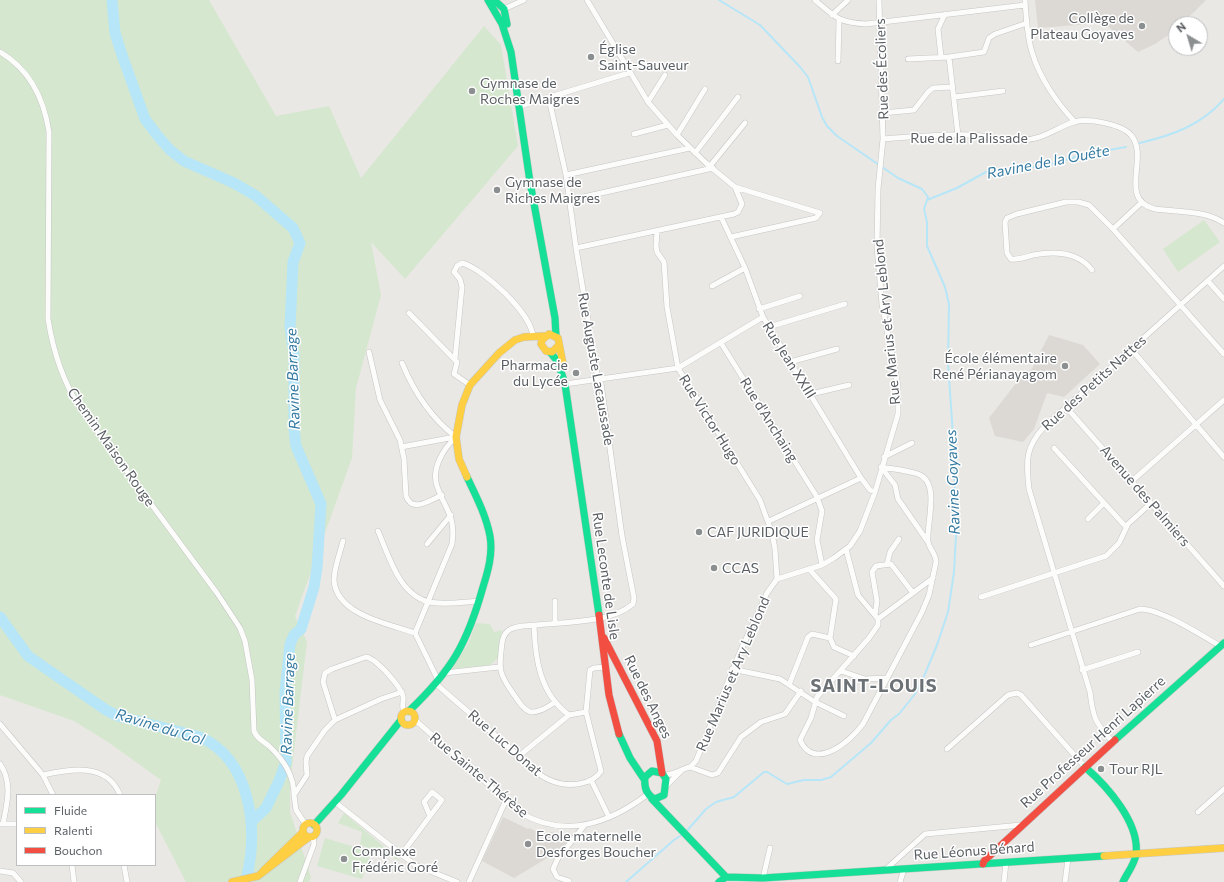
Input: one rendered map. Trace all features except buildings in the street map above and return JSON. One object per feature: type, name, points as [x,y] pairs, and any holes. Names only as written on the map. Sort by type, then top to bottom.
[{"type":"main road","points":[[488,0],[500,11]]},
{"type":"main road","points":[[494,0],[500,11],[511,52],[530,182],[552,310],[555,318],[556,336],[559,340],[558,346],[555,350],[550,352],[544,349],[541,344],[528,340],[516,340]]},
{"type":"main road","points":[[541,344],[551,325],[552,310]]},
{"type":"main road","points":[[402,722],[408,726],[411,716],[418,703],[444,673],[460,650],[470,627],[489,567],[491,549],[490,535],[459,460],[456,437],[462,405],[470,385],[499,353],[516,340],[545,335],[556,336]]},
{"type":"main road","name":"Rue Leconte de Lisle","points":[[558,346],[563,365],[562,370]]},
{"type":"main road","name":"Rue Leconte de Lisle","points":[[550,352],[555,356],[562,370],[565,384],[602,634],[609,695],[619,734],[630,758],[644,779]]},
{"type":"main road","name":"Rue des Anges","points":[[602,634],[657,742],[663,774]]},
{"type":"main road","name":"Rue Professeur Henri Lapierre","points":[[983,864],[984,861],[1021,825],[1222,644]]},
{"type":"main road","points":[[314,825],[335,802],[394,730],[411,716]]},
{"type":"main road","points":[[1085,767],[1126,812],[1136,844],[1136,855],[1123,882]]},
{"type":"main road","points":[[667,814],[664,803],[666,779],[663,774],[652,771],[644,779],[644,786],[650,796],[726,877],[719,882]]},
{"type":"main road","points":[[650,796],[658,798],[664,795]]},
{"type":"main road","points":[[261,874],[270,862],[293,844],[309,823],[314,825]]},
{"type":"main road","points":[[232,882],[254,878],[272,867],[300,843],[311,837],[316,830],[314,825]]},
{"type":"main road","points":[[304,828],[305,836],[311,837]]},
{"type":"main road","name":"Rue Léonus Bénard","points":[[726,877],[763,878],[1136,855],[1224,848]]},
{"type":"street","points":[[500,11],[524,0]]},
{"type":"street","points":[[587,0],[629,73],[648,102],[677,136],[690,148],[735,187],[819,211],[820,215],[816,218],[731,237]]},
{"type":"street","points":[[815,0],[839,20],[849,23],[866,24],[1025,2],[1031,51],[1038,68],[1056,99],[1075,122]]},
{"type":"street","points":[[832,15],[848,0]]},
{"type":"street","name":"Rue des Écoliers","points":[[879,0],[881,21],[883,113],[881,160]]},
{"type":"street","points":[[941,56],[938,29],[945,14]]},
{"type":"street","points":[[838,61],[839,20]]},
{"type":"street","points":[[908,59],[941,56],[949,57],[984,52],[989,38],[994,34],[1027,23]]},
{"type":"street","name":"Chemin Maison Rouge","points":[[0,52],[18,66],[32,82],[42,100],[46,115],[49,132],[48,319],[51,341],[62,376],[80,408],[217,593],[236,622],[244,641],[252,680],[254,731],[256,737],[277,754],[291,776],[296,810],[304,828]]},
{"type":"street","points":[[949,57],[955,97],[958,135]]},
{"type":"street","points":[[520,106],[549,99],[629,73]]},
{"type":"street","points":[[648,102],[665,75]]},
{"type":"street","points":[[883,113],[914,110],[933,88],[953,87]]},
{"type":"street","points":[[677,136],[705,89]]},
{"type":"street","points":[[955,97],[1003,92]]},
{"type":"street","points":[[695,152],[738,97]]},
{"type":"street","name":"Rue Auguste Lacaussade","points":[[499,667],[503,638],[505,634],[513,628],[599,618],[629,608],[633,604],[634,598],[622,536],[599,379],[576,248],[566,175],[549,99]]},
{"type":"street","name":"Rue de la Palissade","points":[[883,139],[958,135],[1022,141],[1049,135],[1075,122],[1107,123],[1132,136],[1137,148],[1136,188],[1141,203]]},
{"type":"street","points":[[570,200],[711,167],[745,123]]},
{"type":"street","points":[[634,134],[668,125]]},
{"type":"street","points":[[566,175],[690,148]]},
{"type":"street","name":"Rue Marius et Ary Leblond","points":[[663,774],[674,774],[684,768],[690,767],[699,753],[732,669],[759,608],[777,579],[822,565],[846,549],[860,531],[875,492],[881,467],[898,414],[898,386],[882,304],[877,247],[879,177],[881,160]]},
{"type":"street","points":[[576,248],[657,232],[734,214],[741,208],[741,200],[735,187]]},
{"type":"street","points":[[1092,270],[1081,259],[1075,256],[1042,254],[1011,259],[1007,253],[1005,222],[1007,218],[1017,214],[1066,202],[1078,202],[1089,205],[1113,229],[1224,354]]},
{"type":"street","points":[[1113,229],[1141,203],[1147,207],[1155,209],[1205,214],[1215,217],[1224,223]]},
{"type":"street","name":"Rue Jean XXIII","points":[[721,217],[731,237],[763,317],[861,478],[870,490],[875,492]]},
{"type":"street","name":"Rue Victor Hugo","points":[[657,232],[656,246],[657,252],[664,262],[667,308],[678,368],[760,500],[769,521],[775,549],[777,579]]},
{"type":"street","points":[[455,360],[462,287],[460,280],[454,272],[457,266],[462,263],[482,274],[499,288],[528,322],[533,330],[533,337]]},
{"type":"street","name":"Rue des Petits Nattes","points":[[1113,742],[1094,718],[1090,692],[1082,670],[1029,489],[1026,468],[1031,445],[1037,434],[1066,407],[1224,266]]},
{"type":"street","points":[[712,286],[744,268]]},
{"type":"street","points":[[1208,281],[1224,299]]},
{"type":"street","points":[[759,309],[800,296]]},
{"type":"street","points":[[769,327],[845,304]]},
{"type":"street","points":[[409,313],[458,362],[454,374],[470,385]]},
{"type":"street","points":[[565,384],[678,368],[763,317]]},
{"type":"street","name":"Rue d'Anchaing","points":[[721,343],[817,497],[822,511],[817,540],[822,565]]},
{"type":"street","points":[[790,362],[837,349]]},
{"type":"street","points":[[1131,349],[1224,458]]},
{"type":"street","points":[[369,352],[380,400],[400,440],[404,459],[406,496],[408,501],[414,505],[419,505],[442,495]]},
{"type":"street","points":[[402,363],[411,385],[424,404],[445,429],[456,437]]},
{"type":"street","points":[[811,394],[849,385]]},
{"type":"street","points":[[1132,481],[1224,400]]},
{"type":"street","name":"Avenue des Palmiers","points":[[1066,407],[1224,586]]},
{"type":"street","points":[[401,447],[456,437]]},
{"type":"street","points":[[415,632],[429,602],[452,544],[453,534],[451,515],[436,479],[440,458],[446,446],[456,437]]},
{"type":"street","points":[[884,457],[912,443]]},
{"type":"street","points":[[1054,448],[1126,527]]},
{"type":"street","points":[[881,467],[918,474],[928,483],[930,489],[928,542]]},
{"type":"street","points":[[881,467],[894,485],[898,499],[928,542],[936,557],[933,578],[929,595],[922,612],[863,724],[857,732],[837,748],[821,755],[814,754],[808,750],[800,740],[811,718],[815,702],[878,625],[877,601],[872,572],[876,566],[887,564],[893,566],[913,594]]},
{"type":"street","points":[[769,521],[817,497],[861,478]]},
{"type":"street","points":[[1088,519],[1104,503]]},
{"type":"street","points":[[981,597],[1106,556],[1119,543],[1126,527],[1151,503]]},
{"type":"street","points":[[427,544],[451,515]]},
{"type":"street","points":[[378,531],[397,574],[405,587],[416,596],[429,602],[454,603],[479,601]]},
{"type":"street","points":[[887,564],[890,552],[899,539]]},
{"type":"street","points":[[343,541],[334,580],[340,595],[352,610],[362,616],[415,632],[437,681]]},
{"type":"street","points":[[846,549],[858,595],[877,617]]},
{"type":"street","points":[[809,569],[836,600],[830,638],[834,647],[854,656]]},
{"type":"street","points":[[877,617],[913,594],[933,578]]},
{"type":"street","points":[[555,601],[555,623]]},
{"type":"street","points":[[1031,645],[1140,609],[1146,609],[1166,617],[1222,644]]},
{"type":"street","points":[[534,625],[534,652],[540,677],[554,703],[569,715]]},
{"type":"street","points":[[789,685],[810,635],[816,634],[830,638]]},
{"type":"street","points":[[1082,670],[1138,652]]},
{"type":"street","points":[[336,720],[323,682],[325,673],[362,657],[371,658],[395,681],[402,692],[411,716]]},
{"type":"street","points":[[444,673],[499,667],[509,688],[530,713],[538,713],[554,703]]},
{"type":"street","points":[[518,756],[569,715],[586,712],[590,670],[605,667]]},
{"type":"street","points":[[732,669],[765,677],[776,678],[801,691],[815,702],[844,716]]},
{"type":"street","points":[[840,671],[865,679],[887,678]]},
{"type":"street","name":"Rue Luc Donat","points":[[437,681],[518,756],[543,776],[552,781],[565,784],[579,784],[591,780],[602,771],[586,712]]},
{"type":"street","points":[[690,767],[712,775],[718,773],[741,737],[761,722],[785,714],[801,691]]},
{"type":"street","points":[[294,795],[307,775],[307,756],[325,730],[336,720],[381,699],[402,692]]},
{"type":"street","points":[[947,749],[1008,695],[1017,693],[1021,695],[1085,767]]},
{"type":"street","name":"Rue Sainte-Thérèse","points":[[411,716],[422,728],[521,813],[535,821],[560,826],[584,826],[609,817],[650,796]]},
{"type":"street","points":[[0,724],[43,775],[52,794]]},
{"type":"street","points":[[0,764],[5,772],[8,788],[2,824],[16,824]]},
{"type":"street","points":[[666,786],[684,768]]},
{"type":"street","points":[[43,775],[68,769],[91,770],[108,779],[119,794]]},
{"type":"street","points":[[591,780],[609,817]]},
{"type":"street","points":[[1198,812],[1224,789]]},
{"type":"street","points":[[469,882],[506,800]]},
{"type":"street","points":[[335,802],[415,865],[457,882]]},
{"type":"street","points":[[401,855],[430,816]]},
{"type":"street","points":[[885,870],[925,834],[1021,825]]},
{"type":"street","points":[[569,881],[557,877],[553,869],[558,858],[584,826]]},
{"type":"street","points":[[300,882],[314,844],[311,837]]},
{"type":"street","points":[[763,878],[770,848]]},
{"type":"street","points":[[1065,882],[1068,859]]},
{"type":"street","points":[[1004,882],[1006,862]]},
{"type":"street","points":[[72,866],[74,882]]},
{"type":"street","points":[[124,866],[127,882]]},
{"type":"street","points":[[900,882],[904,869]]},
{"type":"street","points":[[0,871],[13,873],[21,882]]},
{"type":"shaded area","name":"Collège de Plateau Goyaves","points":[[1035,0],[1206,0],[1190,16],[1168,16],[1168,35],[1155,44],[1138,52],[1104,23],[1038,28]]},
{"type":"shaded area","points":[[1049,335],[1083,345],[1100,364],[1064,397],[1047,393],[1034,429],[1023,442],[995,436],[989,418],[1017,382],[1032,369]]},
{"type":"shaded area","name":"Ecole maternelle Desforges Boucher","points":[[503,817],[542,834],[550,832],[572,835],[559,851],[514,878],[482,861]]},
{"type":"green space","points":[[0,0],[209,0],[276,116],[329,106],[361,178],[484,26],[501,45],[518,146],[405,279],[371,242],[381,295],[356,388],[352,458],[295,616],[307,642],[290,784],[290,812],[311,877],[309,882],[186,882],[156,824],[156,795],[161,780],[108,742],[74,721],[0,695]]},
{"type":"green space","points":[[1204,220],[1220,242],[1178,272],[1163,249]]},
{"type":"green space","points":[[476,623],[490,624],[494,632],[502,630],[498,658],[490,665],[451,669],[468,644]]},
{"type":"green space","points":[[344,813],[401,861],[360,845],[362,832],[338,823]]},
{"type":"green space","name":"Complexe Frédéric Goré","points":[[325,838],[371,852],[362,879],[317,866]]},
{"type":"waterway","name":"Ravine Barrage","points":[[112,0],[115,33],[122,55],[145,119],[157,135],[170,150],[184,161],[234,183],[256,196],[293,228],[300,243],[293,262],[290,327],[294,355],[294,429],[296,446],[321,504],[317,568],[314,587],[301,629],[294,635],[290,644],[285,692],[286,762],[266,808],[251,822]]},
{"type":"waterway","name":"Ravine Goyaves","points":[[626,882],[674,840],[685,833],[706,809],[716,802],[734,797],[764,772],[767,772],[787,784],[804,780],[821,780],[831,777],[871,743],[891,720],[899,714],[915,694],[925,674],[948,612],[954,572],[956,535],[954,450],[948,363],[949,304],[945,287],[927,246],[927,222],[924,209],[928,197],[922,189],[898,178],[837,136],[827,126],[822,117],[808,77],[800,67],[760,25],[719,0]]},
{"type":"waterway","name":"Ravine de la Ouête","points":[[1140,143],[1186,128],[1206,116],[1224,99]]},
{"type":"waterway","name":"Ravine de la Ouête","points":[[927,200],[957,188],[986,172],[1044,166],[1086,154],[1126,147]]},
{"type":"waterway","name":"Ravine du Gol","points":[[0,617],[28,656],[106,710],[118,716],[200,737],[217,748],[230,762],[240,778],[247,797],[251,837],[247,876]]},
{"type":"traffic: fast","points":[[488,0],[502,24],[511,52],[530,182],[555,318],[556,336]]},
{"type":"traffic: fast","points":[[494,0],[504,9],[507,24]]},
{"type":"traffic: fast","points":[[550,352],[558,362],[565,384],[599,615]]},
{"type":"traffic: fast","points":[[409,711],[447,669],[456,655],[471,625],[488,569],[491,549],[490,536],[486,521],[467,477]]},
{"type":"traffic: fast","points":[[1115,740],[1224,643]]},
{"type":"traffic: fast","points":[[314,825],[341,795],[401,720]]},
{"type":"traffic: fast","points":[[619,734],[630,758],[644,779]]},
{"type":"traffic: fast","points":[[1085,767],[1112,795],[1120,806],[1133,830],[1136,842],[1136,854],[1133,865],[1123,882]]},
{"type":"traffic: fast","points":[[652,771],[662,773],[666,779],[664,795],[655,799],[648,793],[645,784],[645,777],[652,771]]},
{"type":"traffic: fast","points":[[652,799],[726,877]]},
{"type":"traffic: fast","points":[[726,877],[763,878],[1104,856]]},
{"type":"traffic: fast","points":[[719,882],[726,877]]},
{"type":"traffic: slow","points":[[558,346],[552,352],[546,351],[541,344],[542,340],[549,334],[558,338],[563,364]]},
{"type":"traffic: slow","points":[[467,477],[459,459],[456,437],[462,405],[470,385],[499,353],[515,340],[524,337],[544,336]]},
{"type":"traffic: slow","points":[[405,711],[411,711],[415,715],[415,718],[415,721],[411,725],[405,725],[401,721],[401,715],[405,711]]},
{"type":"traffic: slow","points":[[310,823],[315,825],[317,830],[315,835],[310,837],[305,835],[303,830],[305,825],[310,823]]},
{"type":"traffic: slow","points":[[263,871],[303,832]]},
{"type":"traffic: slow","points":[[232,882],[258,876],[309,837]]},
{"type":"traffic: slow","points":[[1104,856],[1224,848]]},
{"type":"traffic: jam","points":[[599,615],[609,695],[619,734]]},
{"type":"traffic: jam","points":[[604,638],[657,741],[662,773]]},
{"type":"traffic: jam","points":[[983,864],[984,861],[1115,740]]},
{"type":"place","name":"Collège de Plateau Goyaves","points":[[1142,26]]},
{"type":"place","name":"Église Saint-Sauveur","points":[[591,57]]},
{"type":"place","name":"Gymnase de Roches Maigres","points":[[472,91]]},
{"type":"place","name":"Gymnase de Riches Maigres","points":[[497,190]]},
{"type":"place","name":"École élémentaire René Périanayagom","points":[[1065,366]]},
{"type":"place","name":"Pharmacie du Lycée","points":[[576,373]]},
{"type":"place","name":"CAF JURIDIQUE","points":[[699,532]]},
{"type":"place","name":"CCAS","points":[[714,568]]},
{"type":"place","name":"Tour RJL","points":[[1101,769]]},
{"type":"place","name":"Ecole maternelle Desforges Boucher","points":[[528,844]]},
{"type":"place","name":"Complexe Frédéric Goré","points":[[344,859]]},
{"type":"district","name":"SAINT-LOUIS","points":[[874,686]]}]
